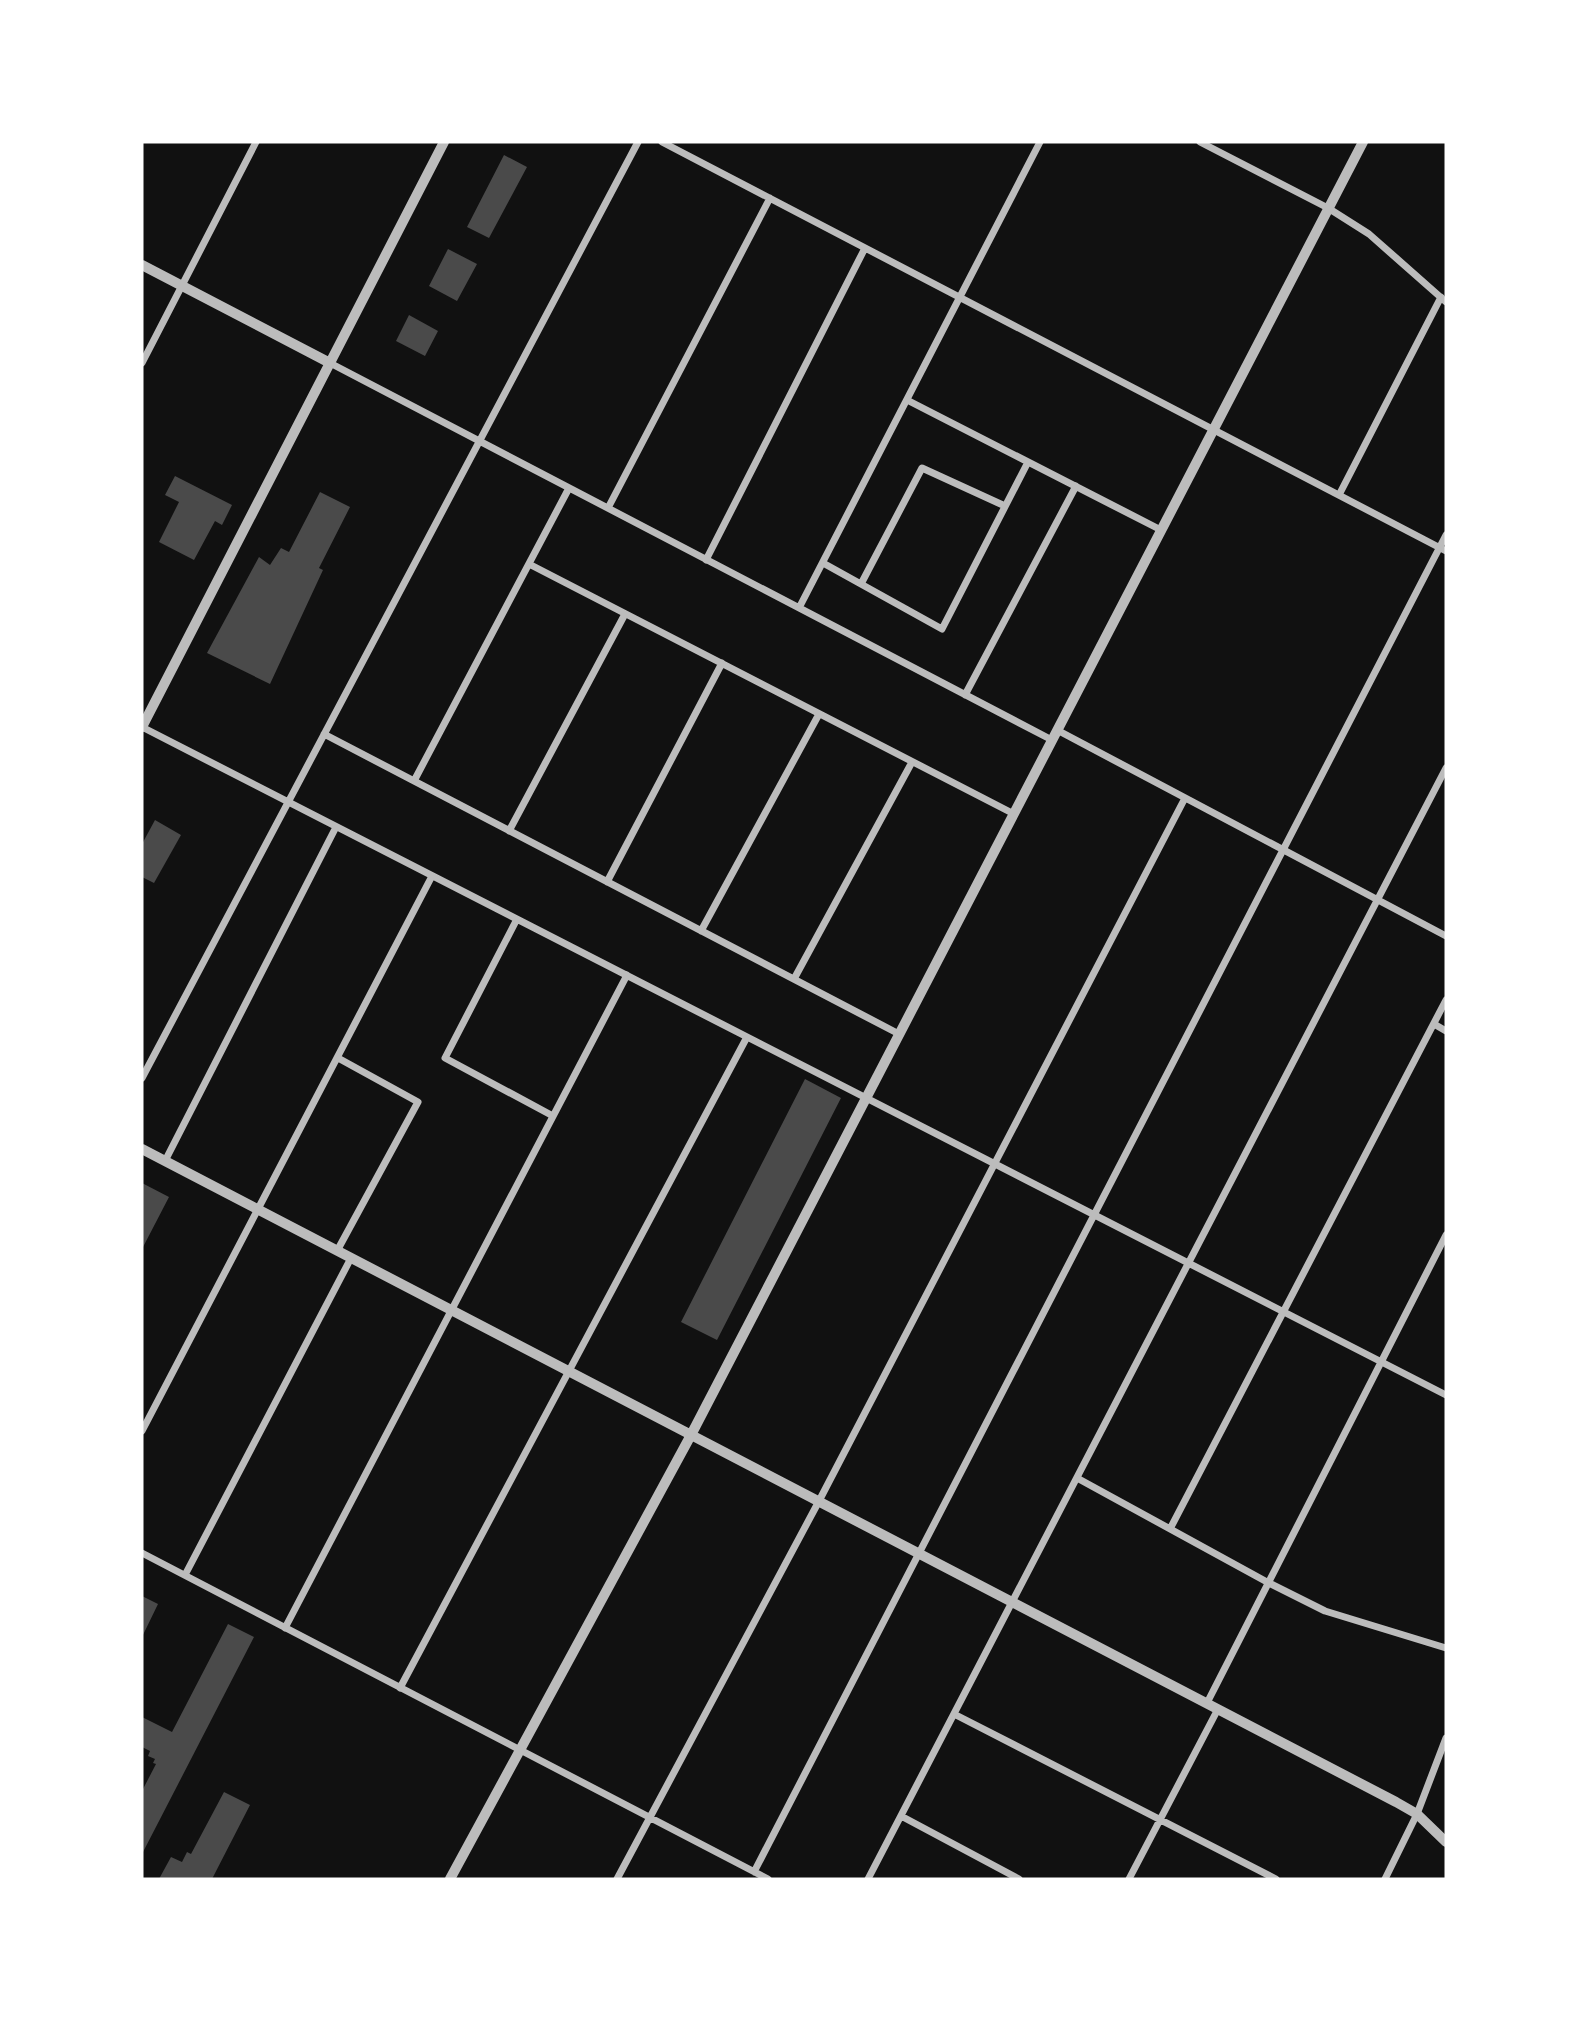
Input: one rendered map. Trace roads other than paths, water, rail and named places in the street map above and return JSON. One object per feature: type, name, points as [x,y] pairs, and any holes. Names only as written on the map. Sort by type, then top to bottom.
[{"type":"street","points":[[142,363],[256,142]]},
{"type":"street","points":[[444,142],[142,727],[1446,1395]]},
{"type":"street","points":[[142,1078],[638,142]]},
{"type":"street","points":[[662,142],[1443,550]]},
{"type":"street","points":[[799,608],[1041,142]]},
{"type":"street","points":[[1200,142],[1328,208],[1369,234],[1444,299],[1339,495]]},
{"type":"street","points":[[450,1879],[691,1435],[1363,142]]},
{"type":"street","points":[[608,508],[770,198]]},
{"type":"street","points":[[706,560],[865,248]]},
{"type":"street","points":[[142,265],[965,695],[1185,798],[1446,936]]},
{"type":"street","points":[[907,400],[1161,530]]},
{"type":"street","points":[[823,563],[942,629],[1028,461]]},
{"type":"street","points":[[862,584],[922,468],[1005,506]]},
{"type":"street","points":[[965,695],[1076,486]]},
{"type":"street","points":[[414,781],[569,488]]},
{"type":"street","points":[[754,1872],[1283,850],[1443,550],[1446,535]]},
{"type":"street","points":[[529,564],[1014,814]]},
{"type":"street","points":[[509,831],[625,614]]},
{"type":"street","points":[[607,882],[722,663]]},
{"type":"street","points":[[701,931],[819,714]]},
{"type":"street","points":[[324,734],[899,1034]]},
{"type":"street","points":[[794,979],[912,762]]},
{"type":"street","points":[[869,1879],[1446,768]]},
{"type":"street","points":[[617,1879],[819,1502],[1185,798]]},
{"type":"street","points":[[165,1161],[336,827]]},
{"type":"street","points":[[142,1431],[432,876]]},
{"type":"street","points":[[517,919],[445,1058],[553,1116]]},
{"type":"street","points":[[285,1628],[626,975]]},
{"type":"street","points":[[1170,1529],[1446,1000]]},
{"type":"street","points":[[1434,1024],[1446,1031]]},
{"type":"street","points":[[400,1688],[747,1037]]},
{"type":"street","points":[[337,1251],[418,1102],[338,1058]]},
{"type":"street","points":[[142,1149],[1418,1814],[1446,1842]]},
{"type":"street","points":[[1207,1703],[1446,1235]]},
{"type":"street","points":[[184,1575],[351,1258]]},
{"type":"street","points":[[1077,1478],[1325,1611],[1446,1648]]},
{"type":"street","points":[[142,1553],[768,1879]]},
{"type":"street","points":[[1129,1879],[1218,1709]]},
{"type":"street","points":[[954,1714],[1276,1879]]},
{"type":"street","points":[[1385,1879],[1418,1814],[1446,1738]]},
{"type":"street","points":[[901,1816],[1019,1879]]}]
